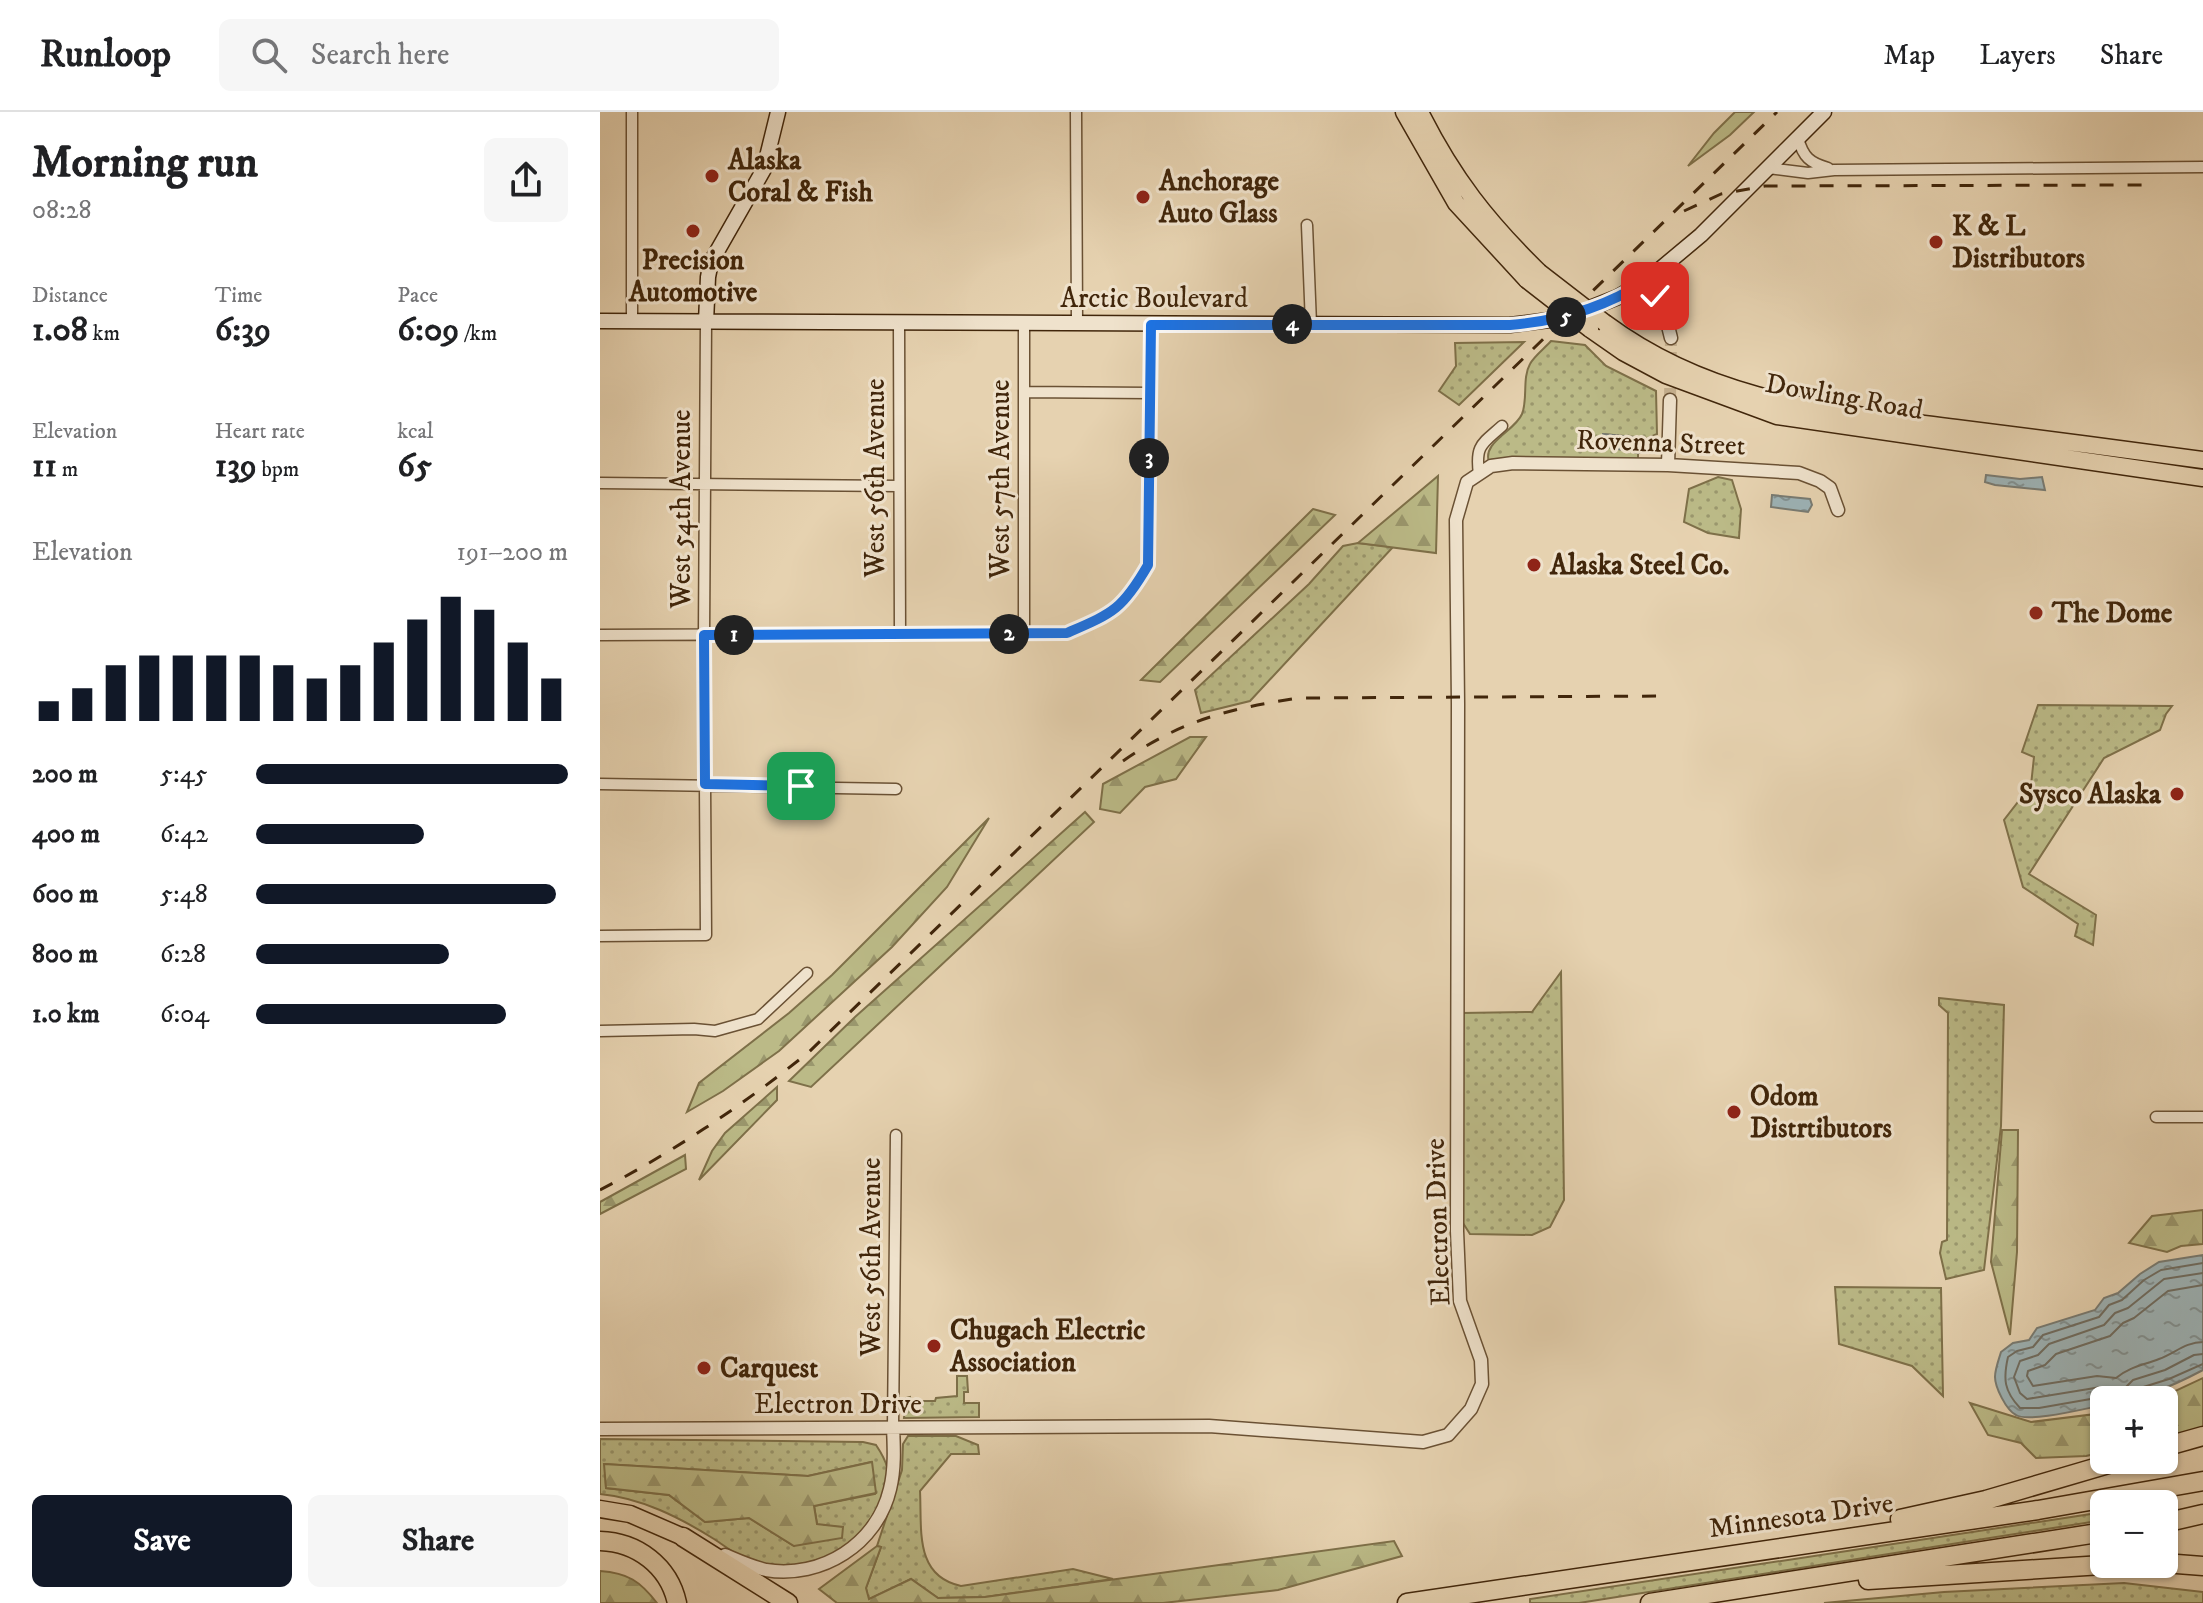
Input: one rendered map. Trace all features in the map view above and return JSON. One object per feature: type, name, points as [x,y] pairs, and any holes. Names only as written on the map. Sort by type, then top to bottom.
[{"type":"highway","points":[[2178,1443],[2203,1436]]},
{"type":"highway","points":[[1787,1546],[1986,1500],[2090,1469]]},
{"type":"highway","name":"Minnesota Drive","points":[[1407,1603],[2038,1510],[2203,1481]]},
{"type":"highway","points":[[2178,1520],[2203,1514]]},
{"type":"highway","points":[[1650,1603],[2090,1534]]},
{"type":"highway","points":[[683,1537],[788,1603]]},
{"type":"highway","points":[[600,1541],[627,1545],[654,1561],[671,1583],[677,1603]]},
{"type":"highway","points":[[2178,1564],[2203,1566]]},
{"type":"highway","points":[[1806,1580],[1861,1581],[2090,1566]]},
{"type":"main road","points":[[706,322],[711,262],[764,169],[778,112]]},
{"type":"main road","name":"Dowling Road","points":[[1404,112],[1456,203],[1533,276],[1597,326],[1623,352],[1666,375],[1777,416],[2203,478]]},
{"type":"main road","name":"Dowling Road","points":[[1420,112],[1456,178],[1533,276]]},
{"type":"main road","name":"Arctic Boulevard","points":[[600,321],[1151,325],[1510,325],[1553,321],[1618,297],[1676,258],[1824,112]]},
{"type":"main road","name":"Dowling Road","points":[[1597,326],[1700,377],[1774,400],[1841,413],[2203,460]]},
{"type":"main road","points":[[600,1509],[630,1514],[683,1537]]},
{"type":"street","points":[[632,112],[632,321]]},
{"type":"street","points":[[1076,112],[1077,324]]},
{"type":"street","points":[[1798,138],[1807,159],[1834,170]]},
{"type":"street","points":[[1768,168],[1808,173],[1834,170],[2203,167]]},
{"type":"street","points":[[1307,225],[1311,324]]},
{"type":"street","points":[[1646,281],[1664,310],[1671,338]]},
{"type":"street","name":"West 54th Avenue","points":[[600,936],[706,935],[706,322]]},
{"type":"street","name":"West 56th Avenue","points":[[899,323],[900,634]]},
{"type":"street","name":"West 57th Avenue","points":[[1024,324],[1024,634]]},
{"type":"street","points":[[600,635],[1067,633],[1109,615],[1131,594],[1148,565],[1151,325]]},
{"type":"street","points":[[1024,392],[1150,393]]},
{"type":"street","points":[[1668,465],[1670,400]]},
{"type":"street","points":[[1479,474],[1479,446],[1502,426]]},
{"type":"street","name":"Rovenna Street","points":[[1467,482],[1491,466],[1513,463],[1668,465],[1799,473],[1830,488],[1838,510]]},
{"type":"street","name":"Electron Drive","points":[[600,1429],[1209,1426],[1423,1442],[1448,1435],[1471,1409],[1482,1384],[1481,1360],[1460,1301],[1457,1231],[1456,520],[1467,482]]},
{"type":"street","points":[[600,483],[898,486]]},
{"type":"street","points":[[600,784],[896,789]]},
{"type":"street","points":[[600,1031],[715,1031],[758,1019],[807,973]]},
{"type":"street","points":[[2156,1117],[2203,1117]]},
{"type":"street","name":"West 56th Avenue","points":[[893,1427],[896,1135]]},
{"type":"street","points":[[683,1537],[744,1564],[769,1570],[816,1567],[843,1555],[868,1534],[884,1508],[894,1472],[893,1427]]},
{"type":"green space","points":[[1735,112],[1754,112],[1730,135],[1688,166],[1714,133]]},
{"type":"green space","points":[[1551,341],[1585,345],[1606,366],[1656,391],[1657,434],[1648,438],[1603,434],[1603,446],[1638,453],[1638,460],[1489,462],[1490,448],[1522,414],[1530,364]]},
{"type":"green space","points":[[1524,342],[1459,405],[1439,391],[1456,366],[1455,343]]},
{"type":"green space","points":[[1438,476],[1436,553],[1358,543]]},
{"type":"green space","points":[[1718,477],[1732,480],[1741,509],[1739,538],[1708,533],[1684,522],[1689,489]]},
{"type":"green space","points":[[1313,509],[1335,515],[1160,682],[1141,680]]},
{"type":"green space","points":[[1358,543],[1393,547],[1250,701],[1201,713],[1195,690],[1309,584],[1343,546]]},
{"type":"green space","points":[[2038,705],[2172,706],[2160,730],[2104,758],[2029,874],[2096,915],[2093,945],[2075,936],[2078,924],[2023,887],[2004,820],[2031,785],[2034,757],[2022,752]]},
{"type":"green space","points":[[1190,737],[1206,737],[1176,779],[1145,787],[1120,813],[1100,809],[1103,784]]},
{"type":"green space","points":[[1085,812],[1094,822],[811,1087],[789,1081],[855,1017]]},
{"type":"green space","points":[[989,818],[947,887],[892,947],[779,1051],[687,1112],[699,1083],[832,975]]},
{"type":"green space","points":[[1561,972],[1564,1200],[1550,1227],[1532,1235],[1470,1234],[1461,1220],[1462,1013],[1532,1012]]},
{"type":"green space","points":[[1939,998],[2004,1005],[2001,1126],[1984,1270],[1946,1279],[1940,1253],[1942,1242],[1947,1240],[1948,1013],[1939,1005]]},
{"type":"green space","points":[[777,1087],[777,1100],[699,1180],[712,1151],[725,1133]]},
{"type":"green space","points":[[2002,1130],[2018,1130],[2017,1252],[2010,1335],[1991,1262]]},
{"type":"green space","points":[[685,1155],[686,1169],[600,1214],[600,1202]]},
{"type":"green space","points":[[2203,1210],[2203,1244],[2181,1246],[2167,1252],[2129,1243],[2152,1216]]},
{"type":"green space","points":[[1835,1287],[1941,1288],[1943,1396],[1912,1366],[1839,1344]]},
{"type":"green space","points":[[957,1376],[967,1376],[968,1392],[964,1392],[964,1403],[979,1403],[979,1417],[904,1418],[906,1398],[910,1397],[911,1401],[935,1401],[936,1398],[957,1396]]},
{"type":"green space","points":[[2203,1378],[2203,1429],[2178,1435],[2178,1390]]},
{"type":"green space","points":[[1970,1403],[2031,1422],[2090,1415],[2090,1455],[2086,1456],[2036,1458],[2021,1443],[1988,1435]]},
{"type":"green space","points":[[908,1436],[956,1436],[978,1445],[979,1454],[951,1454],[920,1491],[924,1549],[928,1562],[946,1581],[961,1586],[1073,1569],[1113,1579],[985,1597],[938,1598],[911,1579],[868,1600],[866,1588],[881,1547],[877,1546],[902,1470],[903,1444]]},
{"type":"green space","points":[[600,1439],[863,1442],[876,1445],[887,1467],[884,1493],[878,1506],[851,1542],[822,1559],[786,1566],[769,1567],[743,1559],[687,1523],[659,1510],[600,1494]],"holes":[[[871,1462],[875,1494],[814,1506],[817,1524],[794,1546],[749,1518],[705,1522],[669,1495],[606,1488],[605,1464],[808,1476]]]},
{"type":"green space","points":[[872,1462],[876,1493],[814,1506],[817,1524],[843,1527],[842,1538],[794,1546],[749,1518],[705,1522],[669,1495],[606,1488],[604,1464],[808,1476]]},
{"type":"green space","points":[[2090,1514],[2090,1522],[1579,1603],[1530,1603],[1530,1599]]},
{"type":"green space","points":[[1394,1541],[1402,1556],[1278,1590],[1163,1603],[837,1603],[819,1589],[877,1546],[881,1547],[866,1588],[869,1599],[911,1579],[938,1598],[985,1597]]},
{"type":"green space","points":[[600,1571],[633,1580],[657,1603],[600,1603]]},
{"type":"green space","points":[[2124,1583],[2203,1592],[2203,1603],[1824,1603],[1944,1592]]},
{"type":"water","points":[[1603,434],[1642,438],[1648,442],[1648,451],[1638,453],[1603,446]]},
{"type":"water","points":[[1986,475],[2020,479],[2042,477],[2045,490],[1995,485],[1985,482]]},
{"type":"water","points":[[1772,495],[1810,499],[1812,505],[1808,512],[1771,507]]},
{"type":"water","points":[[2203,1255],[2203,1370],[2168,1386],[2090,1386],[2090,1408],[2072,1412],[2023,1417],[2008,1408],[1995,1381],[2001,1352],[2013,1343],[2029,1340],[2037,1328],[2095,1310],[2104,1298],[2118,1293],[2159,1262]]},
{"type":"tunnel","points":[[1670,400],[1671,338]]},
{"type":"railway","points":[[600,1190],[708,1126],[809,1052],[1777,112]]},
{"type":"railway","points":[[1684,211],[1721,194],[1765,186],[2143,185]]},
{"type":"railway","points":[[1123,761],[1165,735],[1206,718],[1298,698],[1665,696]]},
{"type":"place","name":"Alaska Coral & Fish","points":[[712,176]]},
{"type":"place","name":"Anchorage Auto Glass","points":[[1143,197]]},
{"type":"place","name":"Precision Automotive","points":[[693,231]]},
{"type":"place","name":"K & L Distributors","points":[[1936,242]]},
{"type":"place","name":"Alaska Steel Co.","points":[[1534,565]]},
{"type":"place","name":"The Dome","points":[[2036,613]]},
{"type":"place","name":"Sysco Alaska","points":[[2177,794]]},
{"type":"place","name":"Odom Distrtibutors","points":[[1734,1112]]},
{"type":"place","name":"Chugach Electric Association","points":[[934,1346]]},
{"type":"place","name":"Carquest","points":[[704,1368]]},
{"type":"route","points":[[801,786],[705,784],[704,635],[1067,633],[1109,615],[1131,594],[1148,565],[1151,325],[1510,325],[1565,318],[1618,297],[1646,281],[1655,296]]}]
